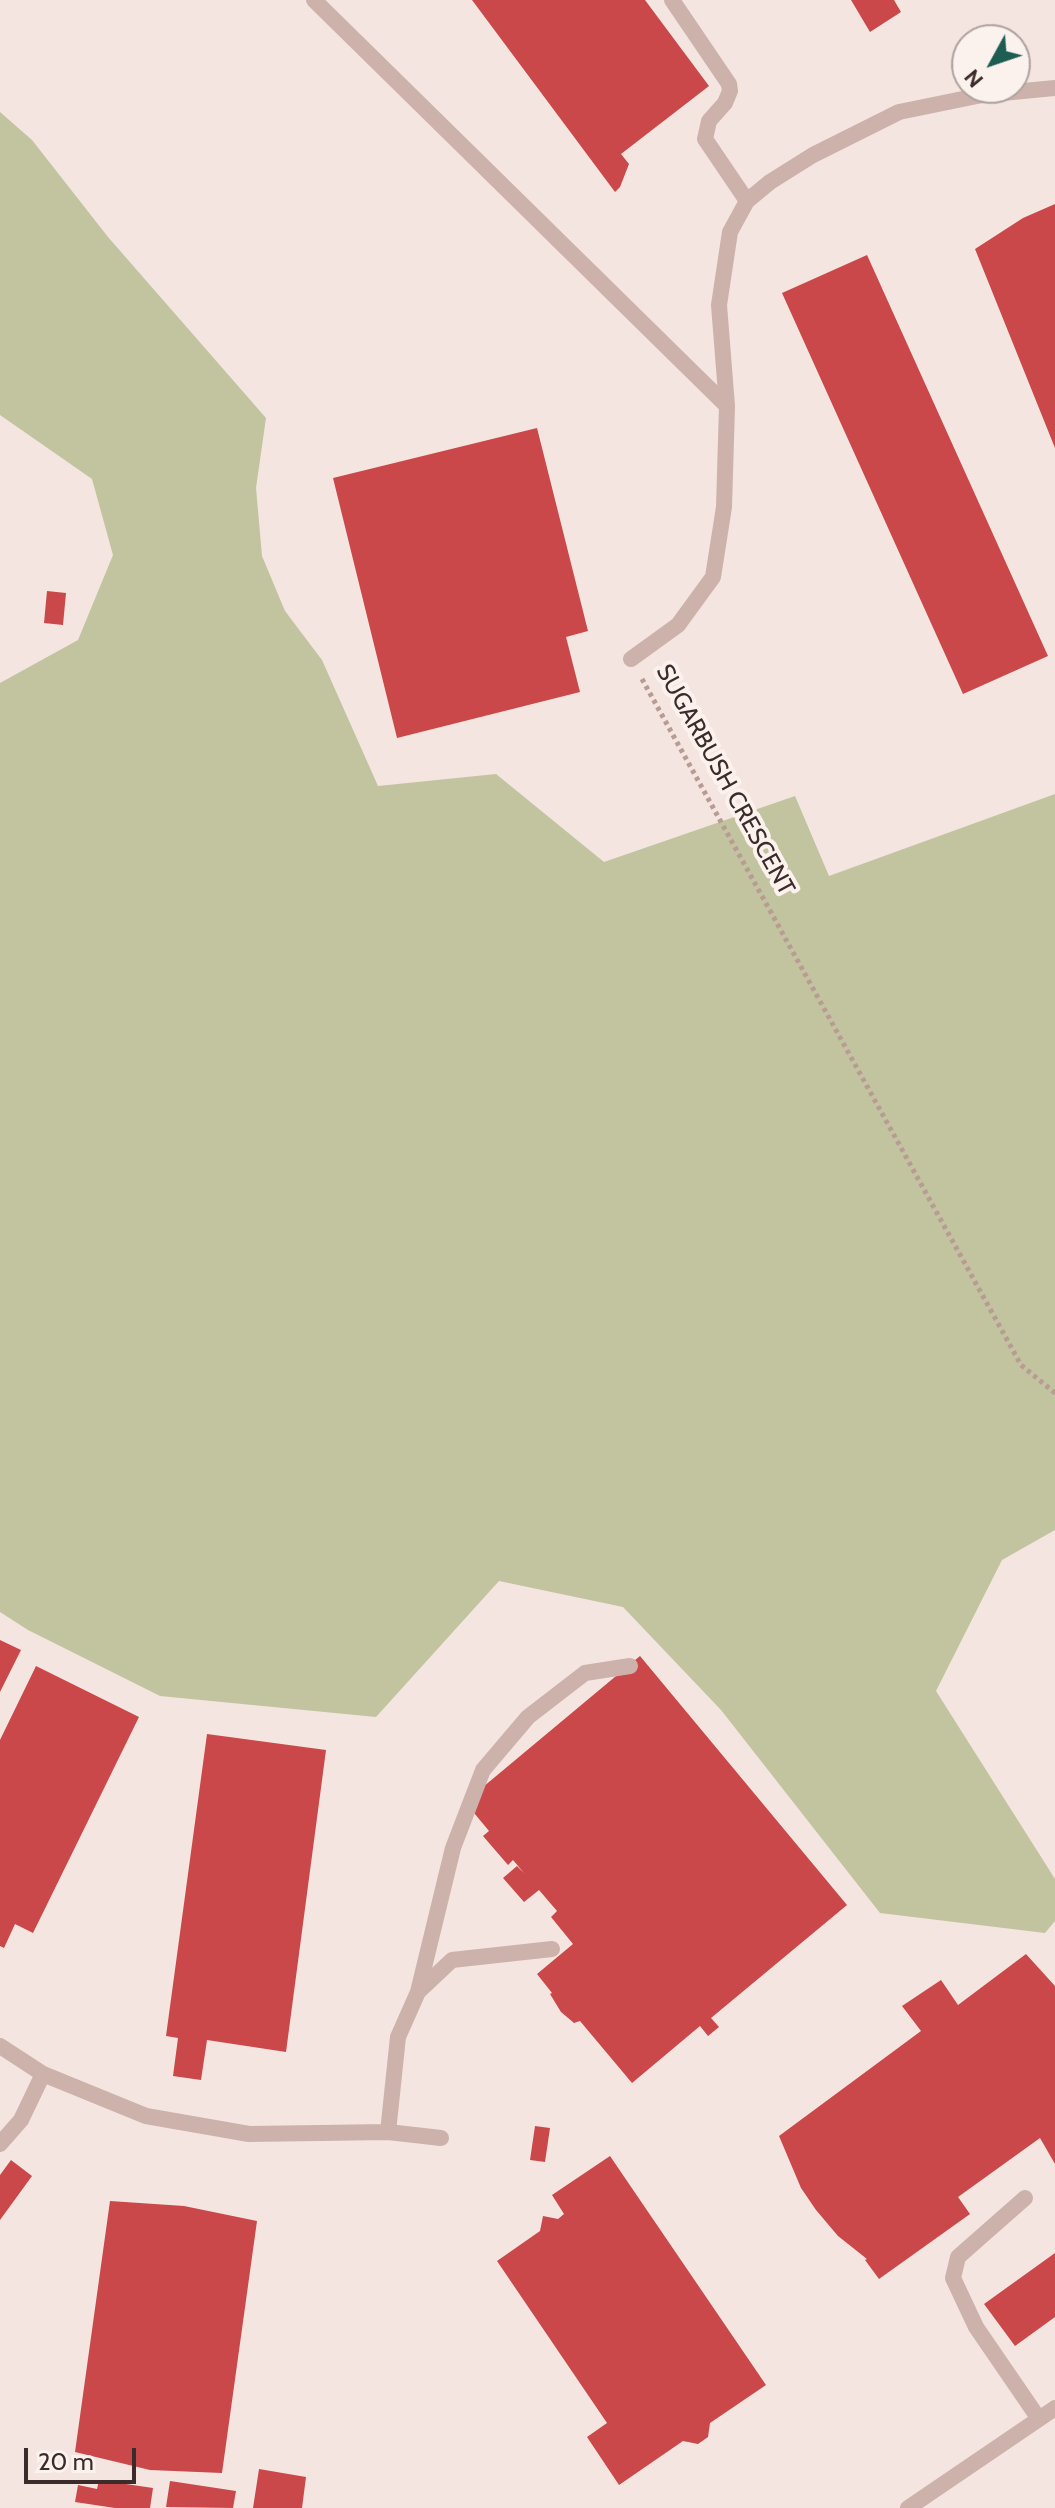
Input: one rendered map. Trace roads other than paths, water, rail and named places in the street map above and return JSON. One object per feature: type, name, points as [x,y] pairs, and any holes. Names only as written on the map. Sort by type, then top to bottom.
[{"type":"lane","points":[[314,0],[727,406]]},
{"type":"lane","points":[[672,0],[729,84],[730,91],[725,103],[709,121],[705,139],[747,201]]},
{"type":"lane","name":"SUGARBUSH CRESCENT","points":[[631,659],[678,625],[713,577],[724,507],[727,406],[719,305],[730,232],[747,201],[770,182],[813,155],[899,112],[982,95],[1055,88]]},
{"type":"lane","points":[[388,2132],[398,2037],[418,1992],[453,1848],[483,1770],[528,1717],[585,1673],[630,1666]]},
{"type":"lane","points":[[418,1992],[452,1960],[552,1949]]},
{"type":"lane","points":[[0,2046],[43,2074],[146,2116],[249,2134],[388,2132],[441,2138]]},
{"type":"lane","points":[[0,2144],[21,2120],[43,2074]]},
{"type":"lane","points":[[1025,2198],[958,2257],[953,2278],[976,2327],[1039,2419]]},
{"type":"lane","points":[[908,2508],[1055,2408]]}]
